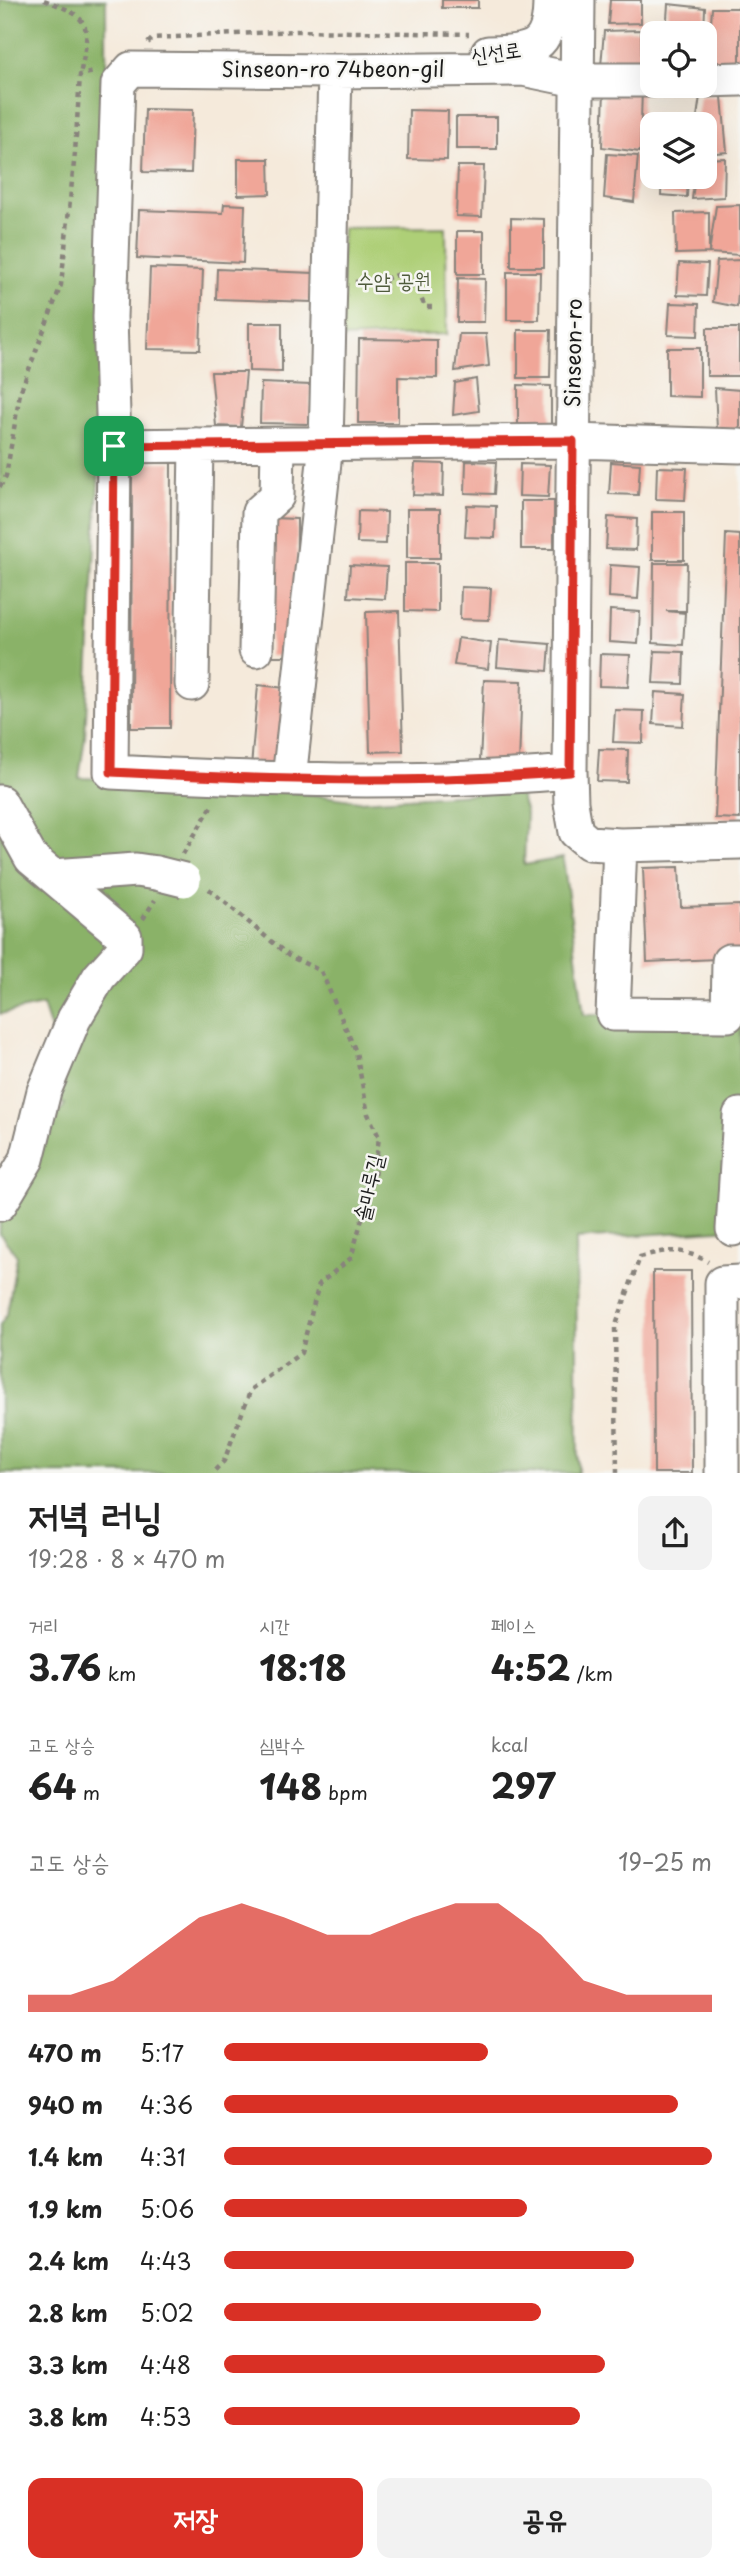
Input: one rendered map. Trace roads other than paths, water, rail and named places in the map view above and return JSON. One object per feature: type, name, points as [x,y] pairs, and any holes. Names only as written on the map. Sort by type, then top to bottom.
[{"type":"street","name":"신선로","points":[[456,70],[464,53],[516,52],[535,46],[546,34],[559,4]]},
{"type":"street","points":[[559,4],[576,80]]},
{"type":"street","name":"Sinseon-ro 74beon-gil","points":[[114,446],[110,317],[113,180],[118,84],[127,62],[335,71],[523,69],[576,80],[640,80]]},
{"type":"street","points":[[289,779],[326,444],[335,71]]},
{"type":"street","points":[[717,79],[740,79]]},
{"type":"street","name":"Sinseon-ro","points":[[576,80],[571,803],[576,832],[589,843],[620,845]]},
{"type":"street","points":[[570,772],[517,777],[289,779],[111,772],[114,446],[573,441],[740,446]]},
{"type":"street","points":[[256,650],[259,512],[277,496],[278,444]]},
{"type":"street","points":[[192,684],[196,445]]},
{"type":"street","points":[[0,802],[31,858],[125,937],[125,948],[99,977],[74,1019],[44,1091],[27,1159],[0,1204]]},
{"type":"street","points":[[740,842],[620,845],[613,1014],[728,1015],[729,961],[740,961]]},
{"type":"street","points":[[54,876],[136,870],[178,879]]},
{"type":"street","points":[[738,1233],[740,1115]]},
{"type":"street","points":[[722,1473],[731,1283]]},
{"type":"park label","name":"수암 공원","points":[[394,281]]}]
